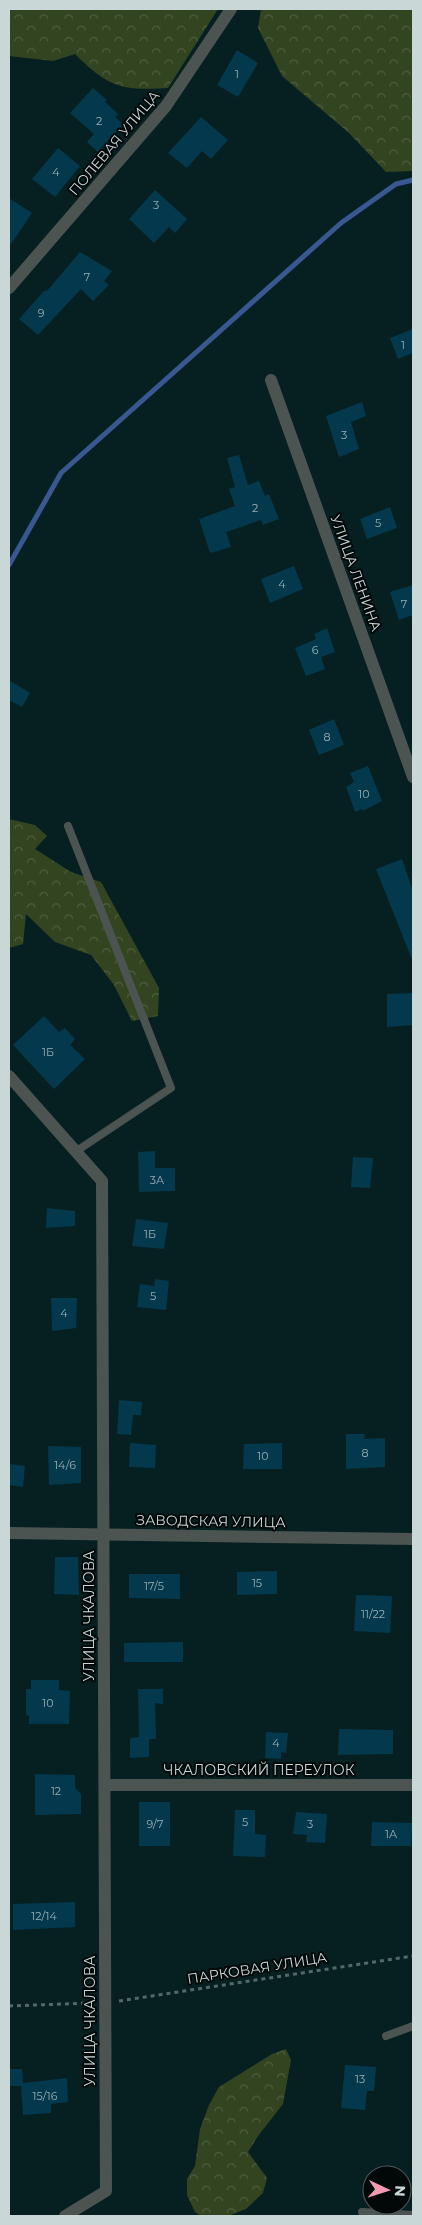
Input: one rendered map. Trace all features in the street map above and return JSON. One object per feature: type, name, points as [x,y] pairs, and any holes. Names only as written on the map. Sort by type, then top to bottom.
[{"type":"street","name":"ПОЛЕВАЯ УЛИЦА","points":[[9,288],[166,106],[231,9]]},
{"type":"street","name":"УЛИЦА ЛЕНИНА","points":[[271,380],[413,777]]},
{"type":"street","name":"УЛИЦА ЧКАЛОВА","points":[[9,1076],[102,1181],[106,2191],[65,2216]]},
{"type":"street","name":"ЗАВОДСКАЯ УЛИЦА","points":[[9,1533],[413,1539]]},
{"type":"street","name":"ЧКАЛОВСКИЙ ПЕРЕУЛОК","points":[[105,1785],[413,1785]]},
{"type":"lane","points":[[68,826],[170,1088],[76,1152]]},
{"type":"lane","points":[[386,2036],[413,2026]]},
{"type":"path","name":"ПАРКОВАЯ УЛИЦА","points":[[9,2006],[105,2003],[413,1956]]},
{"type":"green space","points":[[9,9],[218,9],[168,88],[138,89],[107,80],[97,74],[75,54],[53,61],[9,56]]},
{"type":"green space","points":[[261,9],[413,9],[413,171],[386,172],[349,133],[282,76],[258,28]]},
{"type":"green space","points":[[9,819],[35,825],[47,836],[35,849],[71,872],[101,882],[159,988],[158,1016],[132,1021],[114,985],[91,955],[55,942],[26,914],[23,944],[9,948]]},
{"type":"green space","points":[[286,2049],[291,2060],[283,2104],[248,2152],[267,2178],[263,2193],[246,2209],[228,2216],[201,2216],[195,2212],[187,2195],[187,2179],[195,2166],[200,2129],[209,2105],[219,2087],[272,2054]]},
{"type":"building","points":[[237,50],[258,63],[238,97],[217,85]]},
{"type":"building","points":[[93,88],[107,100],[105,102],[118,114],[115,117],[123,124],[98,152],[87,142],[94,134],[70,113]]},
{"type":"building","points":[[201,117],[228,140],[211,159],[202,151],[187,168],[168,153]]},
{"type":"building","points":[[58,148],[80,166],[55,197],[32,179]]},
{"type":"building","points":[[155,190],[187,219],[175,233],[169,227],[154,243],[129,219]]},
{"type":"building","points":[[9,198],[32,213],[9,247]]},
{"type":"building","points":[[80,252],[112,271],[104,281],[109,285],[93,301],[81,289],[38,335],[19,319],[45,290],[47,291]]},
{"type":"building","points":[[413,329],[413,353],[398,359],[390,338]]},
{"type":"building","points":[[362,402],[366,416],[351,422],[359,449],[339,457],[326,416]]},
{"type":"building","points":[[239,455],[248,485],[259,481],[265,496],[269,494],[279,519],[263,525],[261,520],[226,532],[231,547],[210,553],[199,519],[235,506],[229,489],[235,487],[227,458]]},
{"type":"building","points":[[390,507],[397,528],[367,539],[360,519]]},
{"type":"building","points":[[294,566],[303,589],[270,603],[261,579]]},
{"type":"building","points":[[413,585],[413,615],[399,620],[390,592]]},
{"type":"building","points":[[327,628],[335,652],[321,657],[325,669],[306,676],[295,648],[316,639],[314,634]]},
{"type":"building","points":[[9,680],[30,693],[22,707],[9,700]]},
{"type":"building","points":[[334,719],[344,745],[319,755],[309,730]]},
{"type":"building","points":[[368,766],[382,801],[363,811],[362,809],[355,812],[346,787],[354,782],[350,773]]},
{"type":"building","points":[[402,859],[413,891],[413,962],[376,869]]},
{"type":"building","points":[[413,993],[413,1025],[387,1027],[387,994]]},
{"type":"building","points":[[44,1016],[59,1032],[65,1028],[75,1039],[70,1045],[85,1059],[54,1089],[13,1045]]},
{"type":"building","points":[[155,1151],[155,1168],[175,1168],[175,1191],[139,1192],[138,1152]]},
{"type":"building","points":[[353,1157],[373,1158],[370,1188],[351,1187]]},
{"type":"building","points":[[47,1208],[75,1211],[75,1226],[46,1228]]},
{"type":"building","points":[[136,1219],[168,1223],[164,1249],[132,1246]]},
{"type":"building","points":[[155,1279],[169,1281],[166,1310],[137,1307],[140,1284],[154,1286]]},
{"type":"building","points":[[51,1298],[77,1298],[76,1328],[52,1331]]},
{"type":"building","points":[[119,1400],[142,1402],[141,1415],[133,1415],[131,1435],[117,1434]]},
{"type":"building","points":[[346,1434],[365,1434],[364,1439],[385,1438],[385,1467],[346,1469]]},
{"type":"building","points":[[130,1443],[156,1445],[155,1468],[129,1467]]},
{"type":"building","points":[[282,1443],[282,1469],[243,1469],[244,1444]]},
{"type":"building","points":[[48,1446],[81,1447],[81,1483],[49,1485]]},
{"type":"building","points":[[9,1464],[25,1466],[23,1487],[9,1485]]},
{"type":"building","points":[[55,1557],[78,1557],[79,1595],[54,1594]]},
{"type":"building","points":[[277,1571],[277,1594],[237,1595],[237,1572]]},
{"type":"building","points":[[129,1574],[180,1574],[180,1599],[129,1598]]},
{"type":"building","points":[[356,1595],[392,1596],[390,1633],[354,1631]]},
{"type":"building","points":[[183,1642],[183,1662],[124,1662],[124,1643]]},
{"type":"building","points":[[31,1680],[59,1680],[59,1690],[70,1691],[69,1724],[29,1724],[29,1716],[26,1715],[26,1689],[31,1689]]},
{"type":"building","points":[[138,1689],[163,1689],[163,1704],[155,1703],[156,1739],[149,1739],[149,1757],[130,1758],[130,1738],[139,1737]]},
{"type":"building","points":[[339,1729],[393,1730],[393,1754],[338,1755]]},
{"type":"building","points":[[266,1732],[288,1733],[286,1753],[281,1752],[281,1759],[265,1758]]},
{"type":"building","points":[[35,1774],[75,1775],[75,1788],[81,1794],[81,1814],[35,1815]]},
{"type":"building","points":[[139,1802],[170,1802],[170,1846],[139,1846]]},
{"type":"building","points":[[235,1810],[255,1810],[255,1834],[266,1835],[265,1857],[233,1856]]},
{"type":"building","points":[[296,1812],[327,1814],[325,1843],[306,1842],[307,1835],[293,1834]]},
{"type":"building","points":[[372,1822],[412,1823],[411,1846],[371,1846]]},
{"type":"building","points":[[75,1902],[75,1927],[13,1930],[13,1904]]},
{"type":"building","points":[[345,2065],[376,2067],[374,2091],[367,2091],[365,2110],[341,2108]]},
{"type":"building","points":[[9,2069],[22,2069],[23,2083],[67,2078],[68,2102],[51,2104],[51,2113],[23,2115],[21,2086],[9,2086]]},
{"type":"waterway","points":[[9,565],[61,473],[341,223],[396,184],[413,180]]}]
